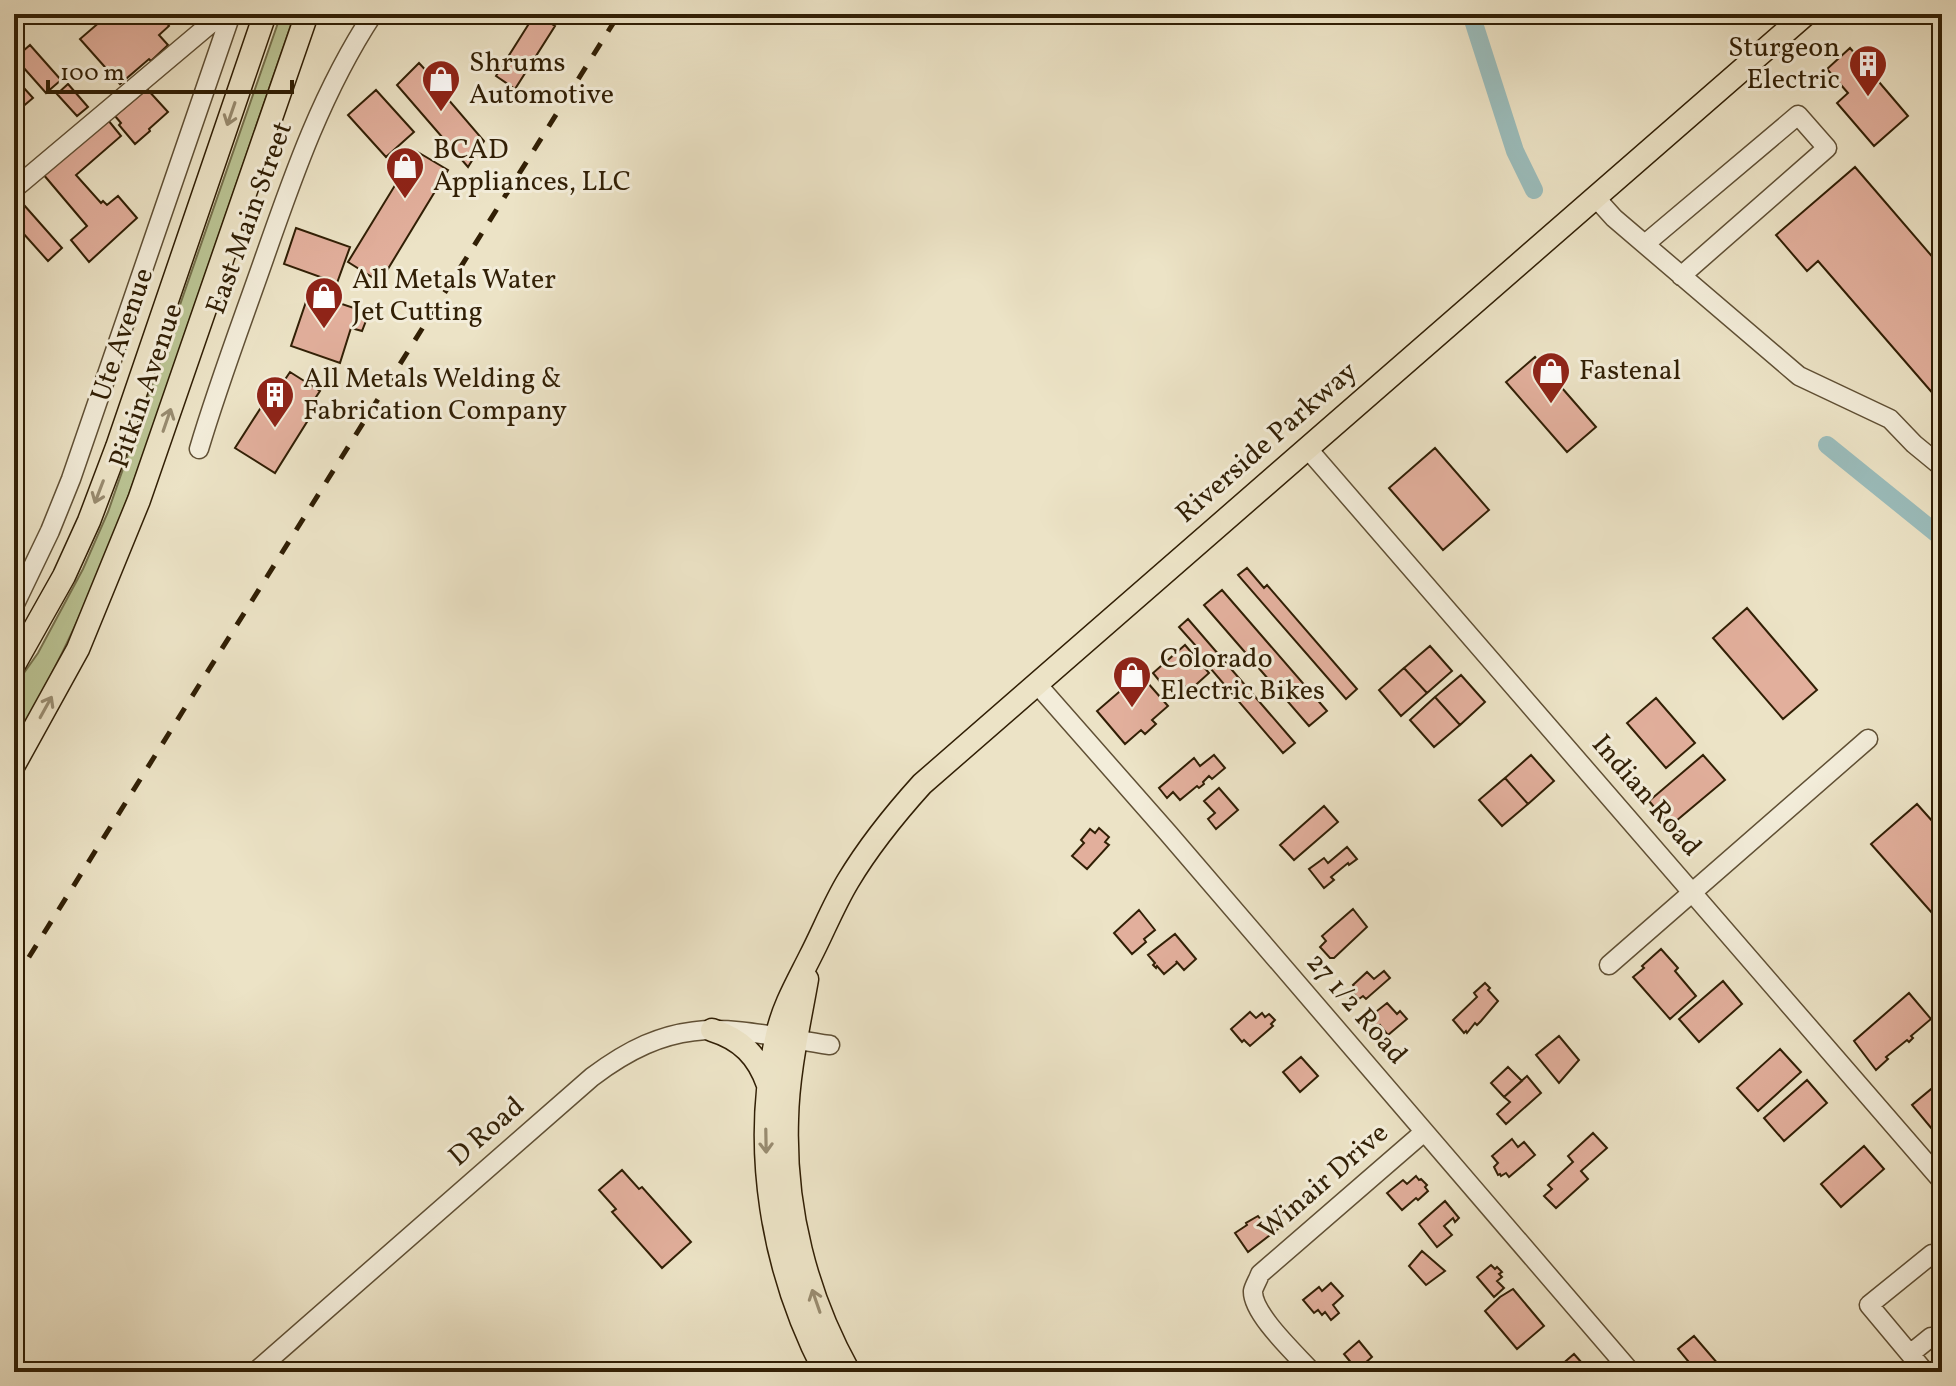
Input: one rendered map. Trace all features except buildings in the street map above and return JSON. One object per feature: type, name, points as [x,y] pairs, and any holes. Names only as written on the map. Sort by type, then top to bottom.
[{"type":"main road","name":"Ute Avenue","points":[[14,665],[64,576],[89,521],[265,14]]},
{"type":"main road","name":"Pitkin Avenue","points":[[14,765],[78,649],[139,500],[307,14]]},
{"type":"main road","name":"Riverside Parkway","points":[[825,1372],[797,1313],[779,1253],[768,1185],[766,1116],[769,1086],[812,954],[828,917],[870,847],[922,784],[1806,14]]},
{"type":"main road","points":[[712,1030],[728,1035],[751,1052],[769,1086]]},
{"type":"main road","name":"Riverside Parkway","points":[[787,1038],[789,1183],[794,1217],[817,1306],[849,1372]]},
{"type":"street","points":[[14,189],[222,14]]},
{"type":"street","points":[[15,603],[71,479],[231,14]]},
{"type":"street","name":"East Main Street","points":[[199,449],[213,401],[301,154],[330,90],[373,14]]},
{"type":"street","points":[[1645,244],[1798,115],[1827,148],[1681,276]]},
{"type":"street","points":[[1595,197],[1614,218],[1799,376],[1890,419],[1942,467]]},
{"type":"street","name":"Indian Road","points":[[1307,448],[1942,1181]]},
{"type":"street","name":"27 1/2 Road","points":[[1036,683],[1631,1372]]},
{"type":"street","points":[[1609,965],[1868,739]]},
{"type":"street","name":"D Road","points":[[256,1372],[603,1069],[634,1049],[680,1032],[712,1030],[750,1031],[830,1045]]},
{"type":"street","name":"Winair Drive","points":[[1312,1372],[1258,1310],[1253,1291],[1260,1274],[1424,1132]]},
{"type":"street","points":[[1925,1372],[1869,1305],[1932,1254],[1942,1254]]},
{"type":"street","points":[[1910,1354],[1931,1337]]},
{"type":"green space","points":[[280,17],[293,19],[127,501],[65,648],[14,741],[14,687],[38,653],[83,569],[108,512]]},
{"type":"waterway","points":[[1471,14],[1515,151],[1534,190]]},
{"type":"waterway","points":[[1827,445],[1942,538]]},
{"type":"railway","points":[[14,981],[619,14]]},
{"type":"place","name":"Sturgeon Electric","points":[[1868,98]]},
{"type":"place","name":"Shrums Automotive","points":[[441,113]]},
{"type":"place","name":"BCAD Appliances, LLC","points":[[405,200]]},
{"type":"place","name":"All Metals Water Jet Cutting","points":[[324,330]]},
{"type":"place","name":"Fastenal","points":[[1551,405]]},
{"type":"place","name":"All Metals Welding & Fabrication Company","points":[[275,429]]},
{"type":"place","name":"Colorado Electric Bikes","points":[[1132,709]]}]
